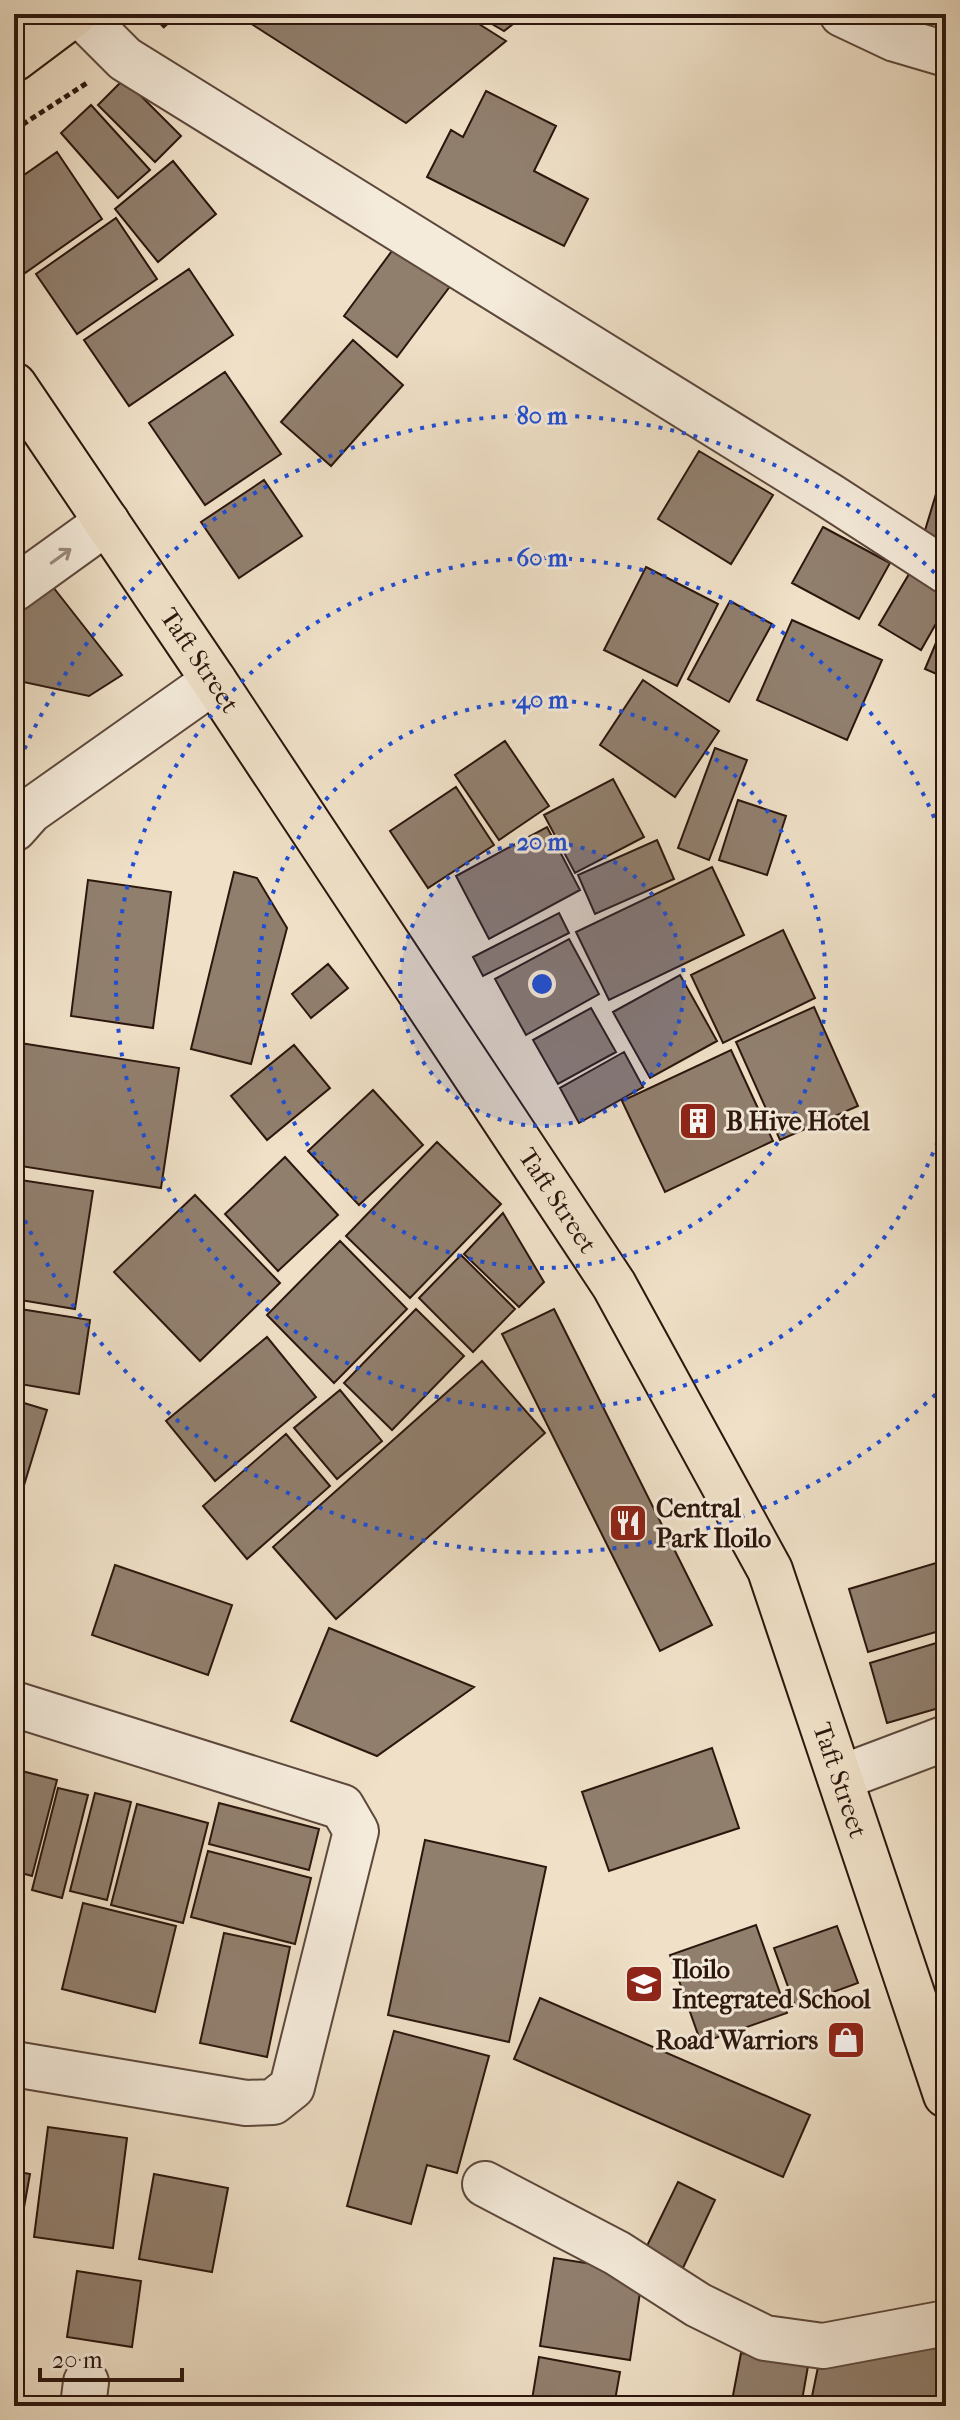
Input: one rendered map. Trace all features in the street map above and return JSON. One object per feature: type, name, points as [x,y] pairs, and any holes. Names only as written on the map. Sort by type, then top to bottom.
[{"type":"main road","points":[[14,59],[77,14]]},
{"type":"main road","name":"Taft Street","points":[[20,408],[107,522],[614,1285],[770,1570],[840,1778],[938,2045],[946,2095]]},
{"type":"street","points":[[77,14],[125,59],[946,571]]},
{"type":"street","points":[[842,14],[895,39],[946,54]]},
{"type":"street","points":[[14,589],[107,522]]},
{"type":"street","points":[[14,829],[30,811],[214,681]]},
{"type":"street","points":[[14,1704],[342,1807],[356,1831],[292,2087],[273,2102],[246,2103],[14,2064]]},
{"type":"street","points":[[840,1778],[946,1738]]},
{"type":"street","points":[[485,2184],[617,2253],[698,2305],[765,2338],[823,2346],[946,2323]]},
{"type":"building","points":[[267,14],[463,14],[506,41],[406,123],[253,25]]},
{"type":"building","points":[[475,14],[526,14],[504,31]]},
{"type":"building","points":[[124,79],[181,136],[155,162],[98,105]]},
{"type":"building","points":[[486,91],[556,126],[534,171],[588,199],[564,246],[427,177],[451,130],[463,137]]},
{"type":"building","points":[[91,105],[150,170],[118,198],[61,133]]},
{"type":"building","points":[[57,152],[102,219],[25,273],[14,257],[14,182]]},
{"type":"building","points":[[173,161],[216,214],[158,262],[115,209]]},
{"type":"building","points":[[116,218],[157,279],[77,334],[36,274]]},
{"type":"building","points":[[400,240],[454,281],[397,357],[344,316]]},
{"type":"building","points":[[189,269],[233,335],[129,406],[84,340]]},
{"type":"building","points":[[353,340],[403,385],[331,466],[281,422]]},
{"type":"building","points":[[225,372],[281,454],[205,505],[149,423]]},
{"type":"building","points":[[699,451],[773,495],[731,564],[658,519]]},
{"type":"building","points":[[946,461],[946,544],[923,537]]},
{"type":"building","points":[[264,480],[302,536],[239,578],[201,522]]},
{"type":"building","points":[[823,527],[890,563],[859,619],[792,583]]},
{"type":"building","points":[[646,567],[718,604],[677,686],[604,650]]},
{"type":"building","points":[[912,569],[946,590],[946,606],[921,650],[879,625]]},
{"type":"building","points":[[53,587],[122,675],[89,696],[14,680],[14,617]]},
{"type":"building","points":[[730,601],[772,624],[729,702],[688,679]]},
{"type":"building","points":[[946,619],[946,678],[925,669]]},
{"type":"building","points":[[792,620],[882,660],[847,740],[757,700]]},
{"type":"building","points":[[643,680],[719,731],[675,797],[600,745]]},
{"type":"building","points":[[505,741],[549,806],[499,840],[455,775]]},
{"type":"building","points":[[715,748],[747,760],[709,860],[678,848]]},
{"type":"building","points":[[613,779],[644,837],[575,873],[544,815]]},
{"type":"building","points":[[456,787],[494,845],[428,888],[390,831]]},
{"type":"building","points":[[738,800],[786,816],[767,875],[719,860]]},
{"type":"building","points":[[547,827],[580,890],[489,939],[456,876]]},
{"type":"building","points":[[657,840],[674,879],[595,914],[578,875]]},
{"type":"building","points":[[712,867],[744,935],[609,1000],[576,932]]},
{"type":"building","points":[[234,872],[257,878],[287,928],[251,1064],[191,1049]]},
{"type":"building","points":[[88,880],[171,892],[153,1028],[71,1016]]},
{"type":"building","points":[[559,913],[569,933],[483,976],[473,957]]},
{"type":"building","points":[[783,930],[815,998],[723,1043],[691,975]]},
{"type":"building","points":[[569,939],[599,994],[526,1035],[495,979]]},
{"type":"building","points":[[328,964],[348,988],[311,1018],[292,994]]},
{"type":"building","points":[[680,975],[717,1041],[650,1078],[613,1012]]},
{"type":"building","points":[[814,1007],[858,1106],[780,1140],[736,1042]]},
{"type":"building","points":[[591,1008],[616,1052],[558,1084],[533,1040]]},
{"type":"building","points":[[14,1042],[179,1068],[161,1188],[14,1165]]},
{"type":"building","points":[[294,1045],[330,1088],[267,1140],[231,1096]]},
{"type":"building","name":"B Hive Hotel","points":[[731,1050],[773,1141],[665,1192],[622,1101]]},
{"type":"building","points":[[624,1052],[643,1087],[579,1123],[560,1088]]},
{"type":"building","points":[[373,1090],[423,1145],[359,1205],[308,1151]]},
{"type":"building","points":[[437,1142],[501,1204],[410,1298],[346,1236]]},
{"type":"building","points":[[285,1157],[338,1215],[278,1271],[225,1214]]},
{"type":"building","points":[[14,1179],[93,1191],[75,1309],[14,1299]]},
{"type":"building","points":[[195,1195],[280,1283],[200,1361],[114,1272]]},
{"type":"building","points":[[503,1213],[544,1282],[519,1307],[464,1254]]},
{"type":"building","points":[[340,1241],[407,1309],[334,1383],[267,1315]]},
{"type":"building","points":[[461,1255],[515,1309],[473,1352],[419,1298]]},
{"type":"building","points":[[14,1308],[90,1320],[79,1394],[14,1383]]},
{"type":"building","points":[[416,1309],[464,1356],[392,1430],[344,1383]]},
{"type":"building","name":"Central Park Iloilo","points":[[554,1309],[712,1625],[660,1651],[502,1334]]},
{"type":"building","points":[[267,1337],[316,1397],[215,1481],[166,1421]]},
{"type":"building","points":[[482,1361],[545,1433],[336,1619],[273,1547]]},
{"type":"building","points":[[340,1390],[382,1441],[337,1479],[294,1428]]},
{"type":"building","points":[[14,1400],[47,1410],[14,1518]]},
{"type":"building","points":[[286,1434],[330,1486],[247,1559],[203,1506]]},
{"type":"building","points":[[946,1560],[946,1629],[868,1652],[849,1589]]},
{"type":"building","points":[[115,1565],[232,1605],[208,1675],[92,1635]]},
{"type":"building","points":[[329,1628],[474,1687],[377,1756],[291,1721]]},
{"type":"building","points":[[946,1640],[946,1706],[887,1723],[870,1663]]},
{"type":"building","points":[[712,1748],[739,1828],[609,1871],[582,1792]]},
{"type":"building","points":[[14,1769],[57,1780],[32,1876],[14,1871]]},
{"type":"building","points":[[58,1788],[88,1795],[62,1898],[32,1890]]},
{"type":"building","points":[[95,1793],[131,1802],[107,1900],[70,1891]]},
{"type":"building","points":[[219,1803],[319,1829],[309,1870],[209,1844]]},
{"type":"building","points":[[137,1804],[208,1823],[183,1923],[111,1905]]},
{"type":"building","points":[[425,1840],[546,1867],[509,2042],[388,2015]]},
{"type":"building","points":[[208,1851],[311,1878],[295,1944],[191,1917]]},
{"type":"building","points":[[83,1903],[176,1926],[155,2012],[62,1989]]},
{"type":"building","points":[[756,1925],[787,2013],[701,2043],[670,1955]]},
{"type":"building","points":[[837,1926],[858,1983],[795,2006],[774,1948]]},
{"type":"building","points":[[224,1933],[290,1947],[267,2057],[200,2043]]},
{"type":"building","points":[[540,1998],[810,2115],[783,2177],[514,2059]]},
{"type":"building","points":[[394,2031],[489,2056],[457,2173],[427,2165],[411,2224],[347,2206]]},
{"type":"building","points":[[48,2127],[127,2138],[113,2248],[34,2237]]},
{"type":"building","points":[[14,2171],[30,2174],[19,2235],[14,2234]]},
{"type":"building","points":[[154,2174],[228,2188],[212,2272],[139,2259]]},
{"type":"building","points":[[678,2182],[715,2200],[683,2268],[645,2250]]},
{"type":"building","points":[[554,2258],[643,2272],[630,2360],[540,2346]]},
{"type":"building","points":[[77,2271],[141,2281],[132,2347],[67,2337]]},
{"type":"building","points":[[944,2333],[946,2406],[810,2406],[818,2367]]},
{"type":"building","points":[[741,2353],[808,2366],[801,2406],[731,2406]]},
{"type":"building","points":[[539,2357],[620,2372],[614,2406],[531,2406]]},
{"type":"place","name":"B Hive Hotel","points":[[698,1121]]},
{"type":"place","name":"Central Park Iloilo","points":[[628,1523]]},
{"type":"place","name":"Iloilo Integrated School","points":[[644,1984]]},
{"type":"place","name":"Road Warriors","points":[[846,2040]]}]
